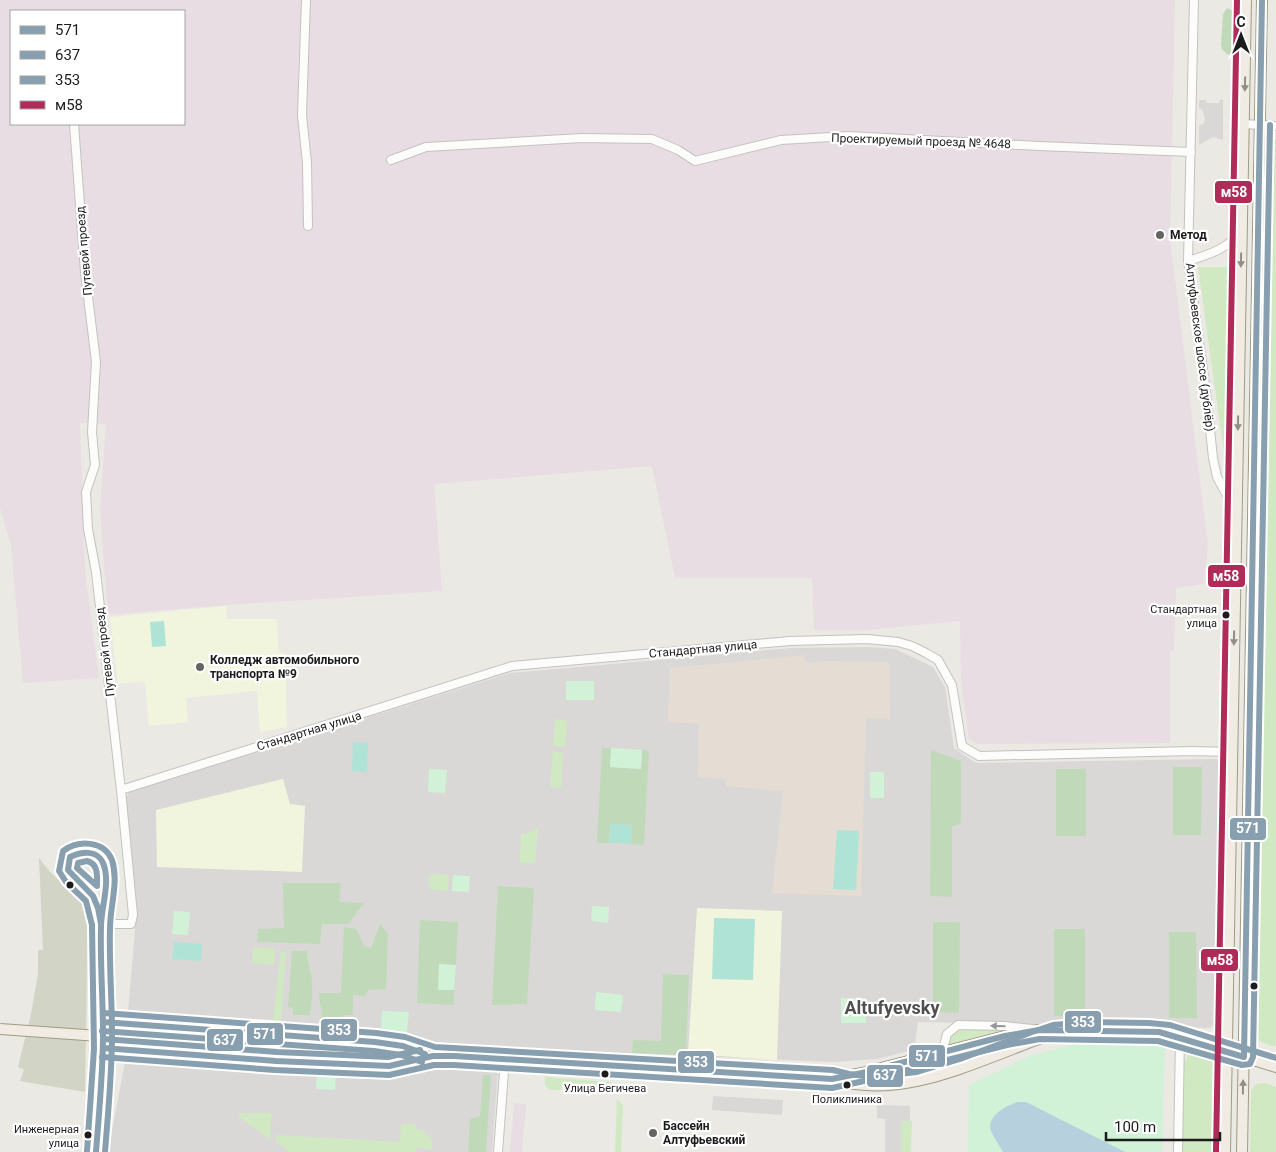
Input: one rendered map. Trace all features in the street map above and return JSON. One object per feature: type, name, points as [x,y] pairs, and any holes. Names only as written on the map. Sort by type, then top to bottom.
[{"type":"main road","points":[[1225,1152],[1246,0]]},
{"type":"main road","points":[[1242,1152],[1262,0]]},
{"type":"main road","points":[[0,1029],[198,1043],[832,1078],[862,1073],[1005,1036],[1039,1030],[1154,1032],[1180,1037],[1276,1067]]},
{"type":"main road","points":[[832,1078],[846,1083],[873,1086],[919,1081],[1045,1037],[1061,1033],[1087,1031]]},
{"type":"street","points":[[306,0],[302,115],[307,163],[308,226]]},
{"type":"street","name":"Алтуфьевское шоссе (дублёр)","points":[[1194,0],[1188,261],[1213,458],[1218,477],[1225,492],[1237,508]]},
{"type":"street","points":[[1244,124],[1276,126]]},
{"type":"street","name":"Путевой проезд","points":[[74,125],[85,272],[96,362],[92,432],[95,465],[86,492],[88,529],[96,572],[133,915],[132,924],[101,924],[103,1048],[96,1152]]},
{"type":"street","name":"Проектируемый проезд № 4648","points":[[392,160],[426,147],[582,138],[652,139],[678,150],[695,161],[781,140],[848,136],[1191,152]]},
{"type":"street","points":[[1188,261],[1224,246],[1236,238],[1242,228]]},
{"type":"street","name":"Стандартная улица","points":[[121,790],[512,666],[790,641],[867,639],[898,642],[912,646],[938,660],[952,685],[962,746],[979,756],[1192,751],[1232,752]]},
{"type":"street","points":[[103,1022],[375,1042],[403,1046],[433,1056]]},
{"type":"street","points":[[963,1067],[951,1063],[942,1053],[947,1034],[958,1025],[1004,1026],[1039,1030]]},
{"type":"street","points":[[1178,1152],[1180,1037]]},
{"type":"street","points":[[103,1048],[276,1061],[389,1066],[433,1056]]},
{"type":"street","points":[[498,1152],[505,1059]]},
{"type":"street","points":[[916,1059],[924,1062],[927,1067],[926,1073],[919,1081]]},
{"type":"shaded area","points":[[0,0],[1175,0],[1170,239],[1208,545],[1204,584],[1176,588],[1174,651],[1170,651],[1170,743],[977,744],[969,739],[961,682],[960,621],[866,630],[814,630],[812,578],[675,578],[652,466],[434,484],[442,591],[226,605],[108,615],[100,511],[106,424],[80,423],[85,573],[99,678],[23,683],[11,546],[0,508]]},
{"type":"shaded area","points":[[1223,99],[1223,140],[1213,137],[1199,145],[1199,126],[1204,123],[1205,119],[1203,111],[1199,108],[1199,100],[1206,100],[1206,103],[1219,103]]},
{"type":"shaded area","name":"Колледж автомобильного транспорта №9","points":[[226,606],[227,619],[277,619],[278,651],[285,654],[287,727],[260,732],[257,691],[186,698],[188,722],[149,726],[145,681],[118,684],[110,617]]},
{"type":"shaded area","points":[[164,621],[166,646],[152,647],[150,622]]},
{"type":"shaded area","points":[[869,647],[895,649],[933,667],[945,687],[954,748],[976,763],[1216,759],[1221,762],[1218,1020],[1216,1024],[1209,1028],[918,1022],[913,1050],[878,1059],[834,1062],[494,1048],[414,1040],[132,1020],[128,1012],[137,907],[126,798],[129,792],[510,673],[791,648]]},
{"type":"shaded area","points":[[805,655],[805,663],[827,661],[889,662],[890,719],[866,718],[861,896],[772,893],[783,791],[726,786],[726,779],[698,777],[699,724],[668,722],[670,668]]},
{"type":"shaded area","points":[[566,681],[594,681],[594,700],[566,700]]},
{"type":"shaded area","points":[[353,742],[368,743],[367,772],[352,771]]},
{"type":"shaded area","points":[[611,748],[642,750],[641,769],[610,767]]},
{"type":"shaded area","points":[[429,769],[447,770],[445,793],[428,792]]},
{"type":"shaded area","points":[[870,772],[884,772],[884,798],[870,798]]},
{"type":"shaded area","points":[[283,779],[290,804],[305,806],[302,872],[157,867],[156,810]]},
{"type":"shaded area","points":[[610,824],[632,825],[631,844],[609,843]]},
{"type":"shaded area","points":[[837,830],[859,831],[856,890],[833,889]]},
{"type":"shaded area","points":[[39,858],[50,872],[88,908],[85,1092],[20,1081],[24,1070],[18,1067],[31,1014],[38,974],[38,950],[43,950]]},
{"type":"shaded area","points":[[453,875],[470,876],[469,892],[452,891]]},
{"type":"shaded area","points":[[592,906],[609,907],[608,923],[591,921]]},
{"type":"shaded area","points":[[697,908],[782,911],[777,1060],[688,1054]]},
{"type":"shaded area","points":[[174,911],[190,912],[188,935],[172,934]]},
{"type":"shaded area","points":[[714,918],[755,919],[753,980],[712,979]]},
{"type":"shaded area","points":[[174,942],[202,944],[201,961],[172,959]]},
{"type":"shaded area","points":[[439,964],[456,965],[454,990],[438,990]]},
{"type":"shaded area","points":[[596,992],[623,995],[621,1012],[595,1010]]},
{"type":"shaded area","points":[[841,998],[866,998],[866,1023],[841,1023]]},
{"type":"shaded area","points":[[382,1011],[409,1012],[407,1033],[381,1031]]},
{"type":"shaded area","points":[[1077,1043],[1165,1043],[1162,1152],[968,1152],[969,1085],[1030,1056]]},
{"type":"shaded area","points":[[125,1062],[394,1067],[440,1063],[494,1066],[498,1069],[492,1152],[108,1152]]},
{"type":"shaded area","points":[[317,1071],[336,1072],[335,1090],[316,1089]]},
{"type":"shaded area","points":[[713,1096],[783,1100],[782,1115],[712,1110]]},
{"type":"shaded area","points":[[514,1103],[526,1104],[522,1152],[510,1152]]},
{"type":"shaded area","points":[[877,1105],[910,1106],[910,1121],[901,1121],[901,1152],[885,1152],[885,1119],[877,1118]]},
{"type":"green space","points":[[1227,8],[1240,14],[1237,48],[1232,55],[1228,55],[1221,45],[1223,14]]},
{"type":"green space","points":[[1271,139],[1276,139],[1276,1046],[1259,1041],[1253,1031]]},
{"type":"green space","points":[[1198,267],[1231,267],[1233,492],[1229,489]]},
{"type":"green space","points":[[555,719],[567,720],[565,747],[553,746]]},
{"type":"green space","points":[[602,748],[611,748],[611,767],[641,769],[642,750],[649,751],[644,845],[631,844],[632,825],[610,824],[609,843],[597,843]]},
{"type":"green space","points":[[931,750],[961,761],[961,823],[952,827],[952,897],[930,896]]},
{"type":"green space","points":[[553,752],[563,752],[561,788],[550,787]]},
{"type":"green space","points":[[1173,767],[1202,767],[1201,835],[1173,835]]},
{"type":"green space","points":[[1056,769],[1086,769],[1086,836],[1056,836]]},
{"type":"green space","points":[[538,827],[535,863],[520,862],[521,834],[528,833]]},
{"type":"green space","points":[[430,874],[449,875],[448,891],[429,889]]},
{"type":"green space","points":[[283,883],[341,883],[339,902],[364,903],[348,924],[322,924],[320,944],[257,942],[258,929],[284,928]]},
{"type":"green space","points":[[498,886],[534,888],[527,1004],[492,1005]]},
{"type":"green space","points":[[420,920],[458,922],[456,965],[439,965],[438,989],[454,990],[454,1005],[417,1003]]},
{"type":"green space","points":[[933,922],[960,922],[959,1013],[933,1012]]},
{"type":"green space","points":[[380,924],[388,934],[386,989],[368,990],[365,996],[353,995],[353,1015],[346,1015],[318,1028],[322,1018],[319,993],[341,993],[344,927],[356,929],[364,946],[371,948]]},
{"type":"green space","points":[[1054,929],[1085,929],[1085,1016],[1054,1016]]},
{"type":"green space","points":[[1169,932],[1196,932],[1197,1018],[1169,1018]]},
{"type":"green space","points":[[253,947],[275,949],[274,965],[252,963]]},
{"type":"green space","points":[[281,951],[286,952],[281,1021],[273,1021]]},
{"type":"green space","points":[[292,951],[307,951],[312,987],[310,1015],[293,1015],[293,1008],[288,1007]]},
{"type":"green space","points":[[663,974],[689,975],[686,1055],[632,1053],[633,1040],[661,1041]]},
{"type":"green space","points":[[961,1030],[1000,1031],[948,1045],[952,1035]]},
{"type":"green space","points":[[1006,1041],[1006,1046],[976,1058],[961,1060],[950,1054]]},
{"type":"green space","points":[[1196,1051],[1214,1059],[1218,1065],[1216,1152],[1182,1152],[1184,1063],[1189,1053]]},
{"type":"green space","points":[[918,1064],[922,1070],[918,1076],[883,1080],[854,1079]]},
{"type":"green space","points":[[483,1075],[491,1075],[486,1152],[468,1152],[470,1119],[480,1116]]},
{"type":"green space","points":[[545,1077],[611,1082],[609,1092],[596,1092],[595,1087],[562,1085],[561,1090],[550,1090],[545,1086]]},
{"type":"green space","points":[[1266,1083],[1276,1087],[1276,1152],[1250,1152],[1251,1091],[1256,1084]]},
{"type":"green space","points":[[617,1099],[623,1105],[621,1152],[615,1152]]},
{"type":"green space","points":[[238,1113],[271,1113],[270,1139],[239,1117]]},
{"type":"green space","points":[[901,1121],[912,1121],[911,1152],[901,1152]]},
{"type":"green space","points":[[401,1124],[416,1124],[416,1129],[422,1130],[432,1140],[432,1149],[416,1148],[416,1152],[290,1152],[276,1142],[276,1135],[400,1142]]},
{"type":"water","points":[[1018,1102],[1026,1102],[1125,1152],[1003,1152],[990,1126],[998,1112]]},
{"type":"transit line","name":"м58","points":[[1216,1152],[1237,0]]},
{"type":"transit line","name":"571","points":[[103,1048],[276,1061],[389,1066],[433,1056],[454,1056],[832,1079],[1005,1036],[1039,1030],[1159,1032],[1244,1057],[1262,0]]},
{"type":"transit line","name":"637","points":[[102,1057],[275,1070],[389,1075],[434,1065],[454,1065],[832,1088],[1007,1045],[1040,1039],[1158,1041],[1242,1065],[1250,1064],[1253,1057],[1270,125]]},
{"type":"transit line","name":"637","points":[[92,925],[86,901],[66,882],[59,871],[63,851],[76,845],[97,845],[108,853],[112,860],[115,877],[110,920],[112,1021],[110,1093],[105,1152]]},
{"type":"transit line","name":"571","points":[[96,1152],[103,1049],[101,919],[106,878],[103,863],[97,855],[84,853],[70,857],[68,870],[93,896],[98,908],[101,924]]},
{"type":"transit line","name":"353","points":[[87,861],[94,865],[97,875],[97,886],[77,868],[78,863],[87,861]]},
{"type":"transit line","name":"353","points":[[87,1151],[94,1049],[92,925]]},
{"type":"transit line","name":"353","points":[[104,1013],[376,1033],[405,1037],[435,1047],[833,1070],[873,1077],[917,1072],[960,1059],[1053,1025],[1087,1022],[1170,1025],[1276,1058]]},
{"type":"transit line","name":"571","points":[[103,1022],[375,1042],[403,1046],[425,1054]]},
{"type":"transit line","name":"637","points":[[102,1031],[374,1051],[401,1055],[422,1062]]},
{"type":"transit line","name":"353","points":[[104,1039],[277,1052],[388,1057],[420,1050]]},
{"type":"place","name":"Метод","points":[[1160,235]]},
{"type":"place","name":"Стандартная улица","points":[[1226,615]]},
{"type":"place","name":"Колледж автомобильного транспорта №9","points":[[200,667]]},
{"type":"place","name":"Улица Бегичева","points":[[605,1074]]},
{"type":"place","name":"Поликлиника","points":[[847,1085]]},
{"type":"place","name":"Бассейн Алтуфьевский","points":[[653,1133]]},
{"type":"place","name":"Инженерная улица","points":[[88,1135]]},
{"type":"district","name":"Altufyevsky","points":[[892,1007]]}]
